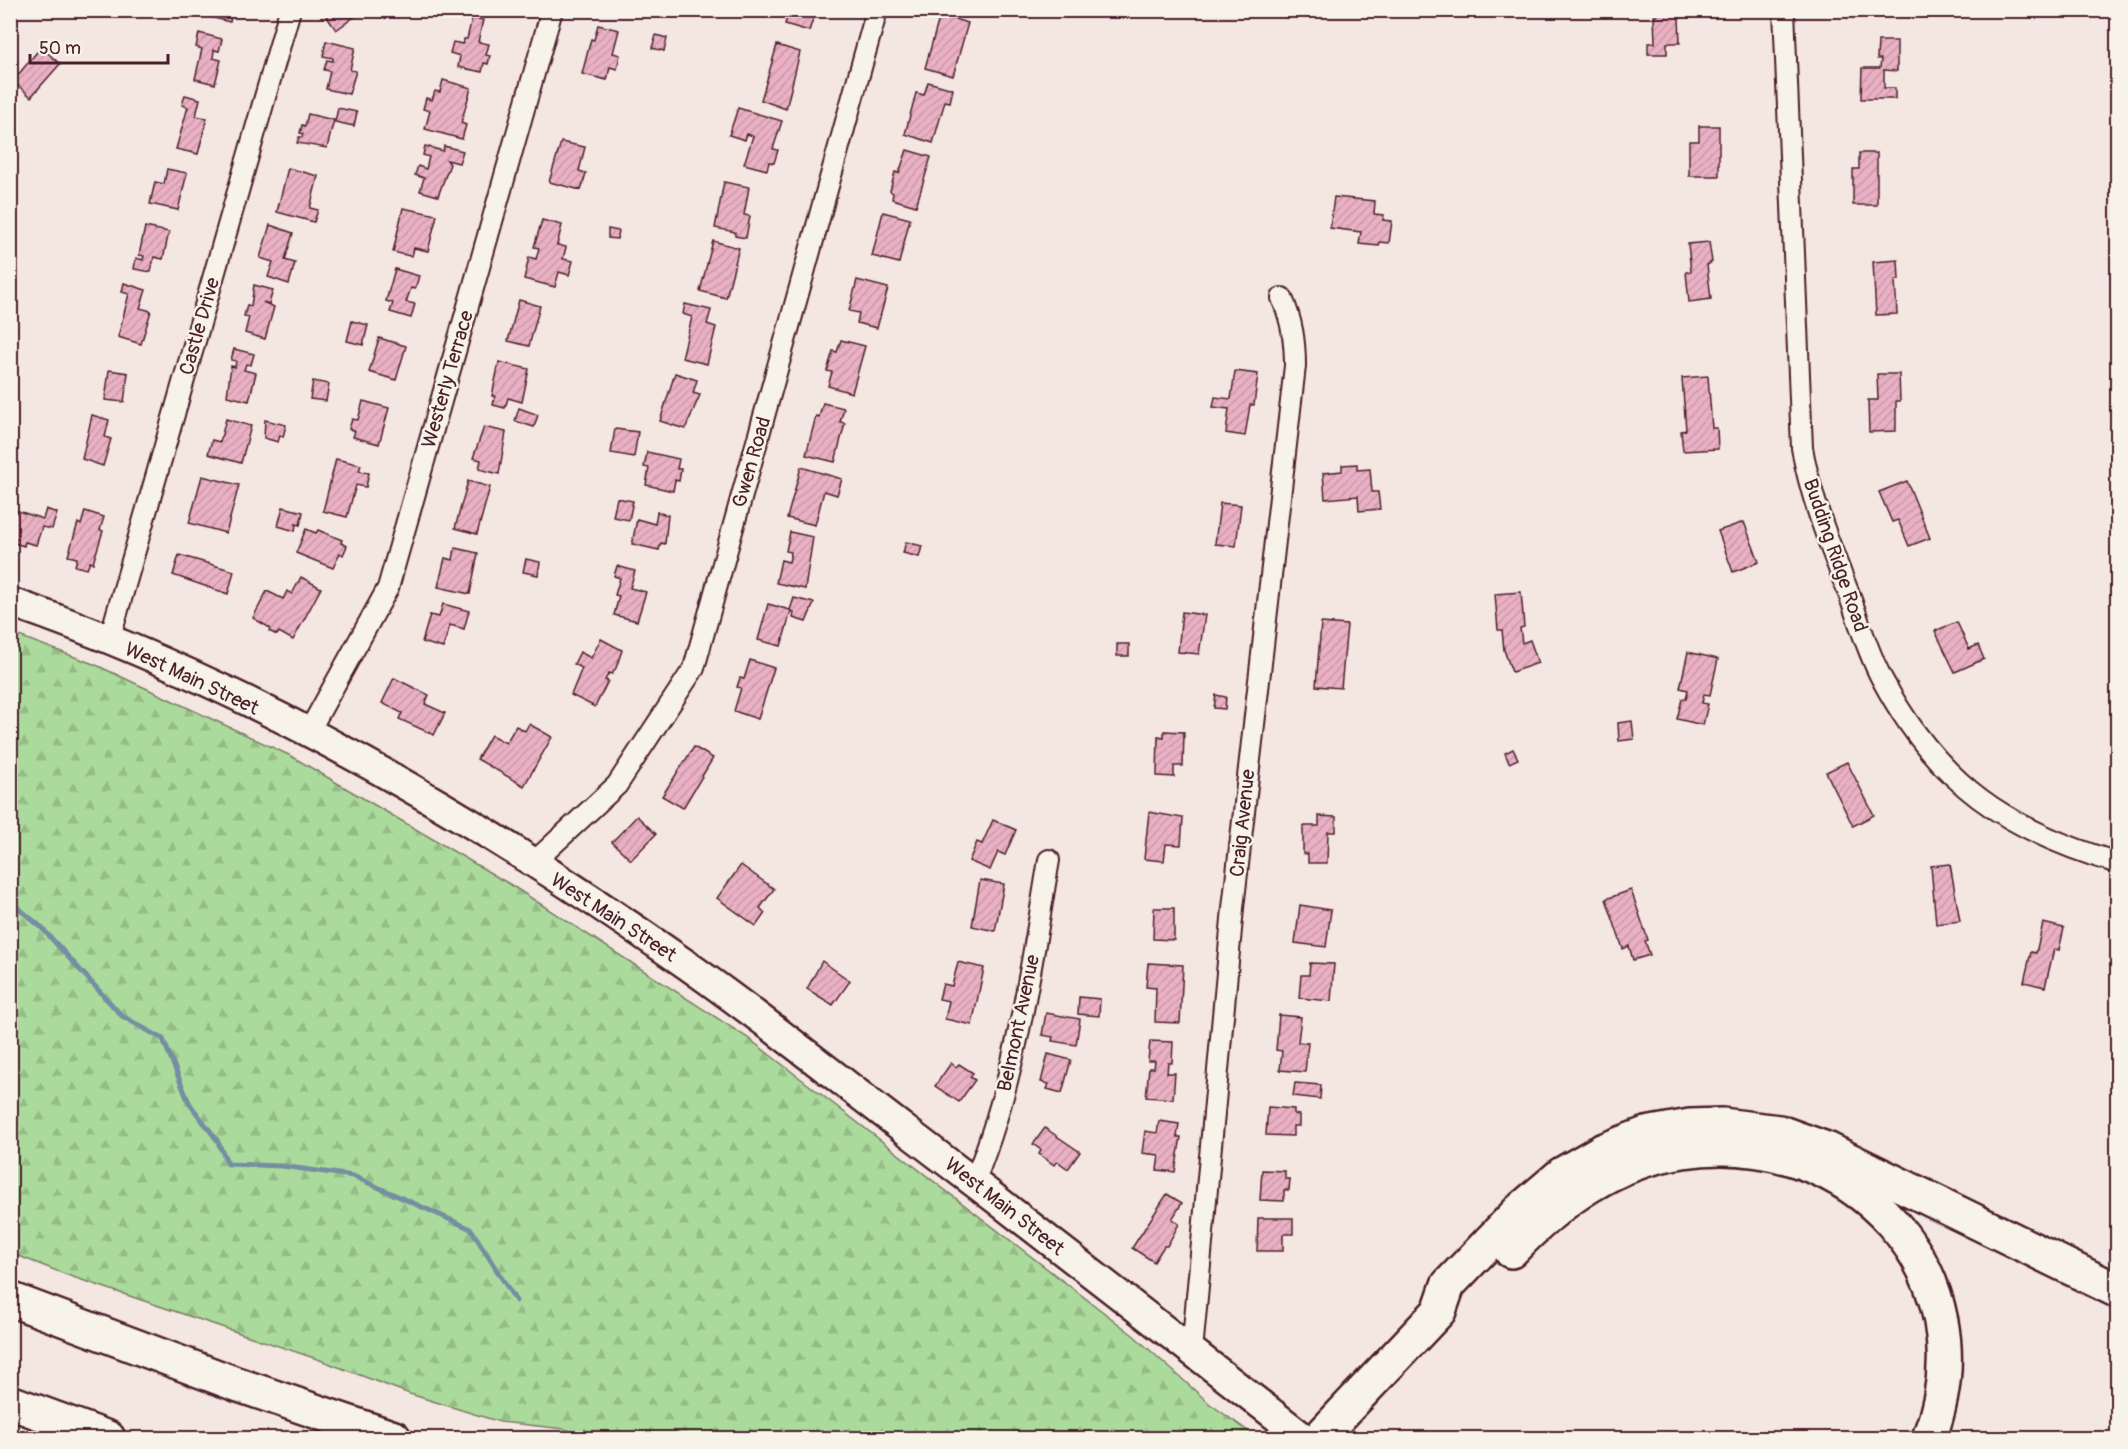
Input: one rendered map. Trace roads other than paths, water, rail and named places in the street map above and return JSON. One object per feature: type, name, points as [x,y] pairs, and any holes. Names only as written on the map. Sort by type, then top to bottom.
[{"type":"highway","points":[[1318,1438],[1439,1311],[1448,1285],[1520,1209],[1562,1174],[1602,1151],[1646,1134],[1690,1126],[1722,1125],[1765,1129],[1820,1146],[2118,1292]]},
{"type":"highway","points":[[1439,1311],[1464,1301],[1549,1214],[1586,1186],[1609,1174],[1651,1158],[1692,1149],[1734,1148],[1775,1154],[1826,1172],[1862,1193],[1891,1219],[1915,1252],[1936,1299],[1945,1345],[1942,1393],[1929,1438]]},
{"type":"highway","points":[[10,1299],[236,1384],[394,1438]]},
{"type":"highway","points":[[10,1402],[108,1438]]},
{"type":"main road","name":"West Main Street","points":[[10,602],[178,670],[308,733],[451,814],[532,864],[698,973],[974,1182],[1304,1438]]},
{"type":"street","name":"Castle Drive","points":[[109,641],[290,10]]},
{"type":"street","name":"Westerly Terrace","points":[[308,733],[388,588],[552,10]]},
{"type":"street","name":"Gwen Road","points":[[532,864],[617,785],[694,668],[877,10]]},
{"type":"street","name":"Budding Ridge Road","points":[[1784,10],[1802,447],[1815,505],[1867,642],[1881,677],[1899,709],[1922,741],[1977,799],[2011,821],[2049,841],[2118,863]]},
{"type":"street","name":"Craig Avenue","points":[[1192,1351],[1238,863],[1295,366],[1295,342],[1291,320],[1282,298]]},
{"type":"street","name":"Belmont Avenue","points":[[974,1182],[992,1137],[1002,1098],[1030,972],[1049,860]]},
{"type":"waterway","points":[[10,901],[41,927],[122,1016],[163,1039],[189,1103],[217,1140],[228,1164],[282,1166],[353,1176],[471,1229],[516,1301]]}]
